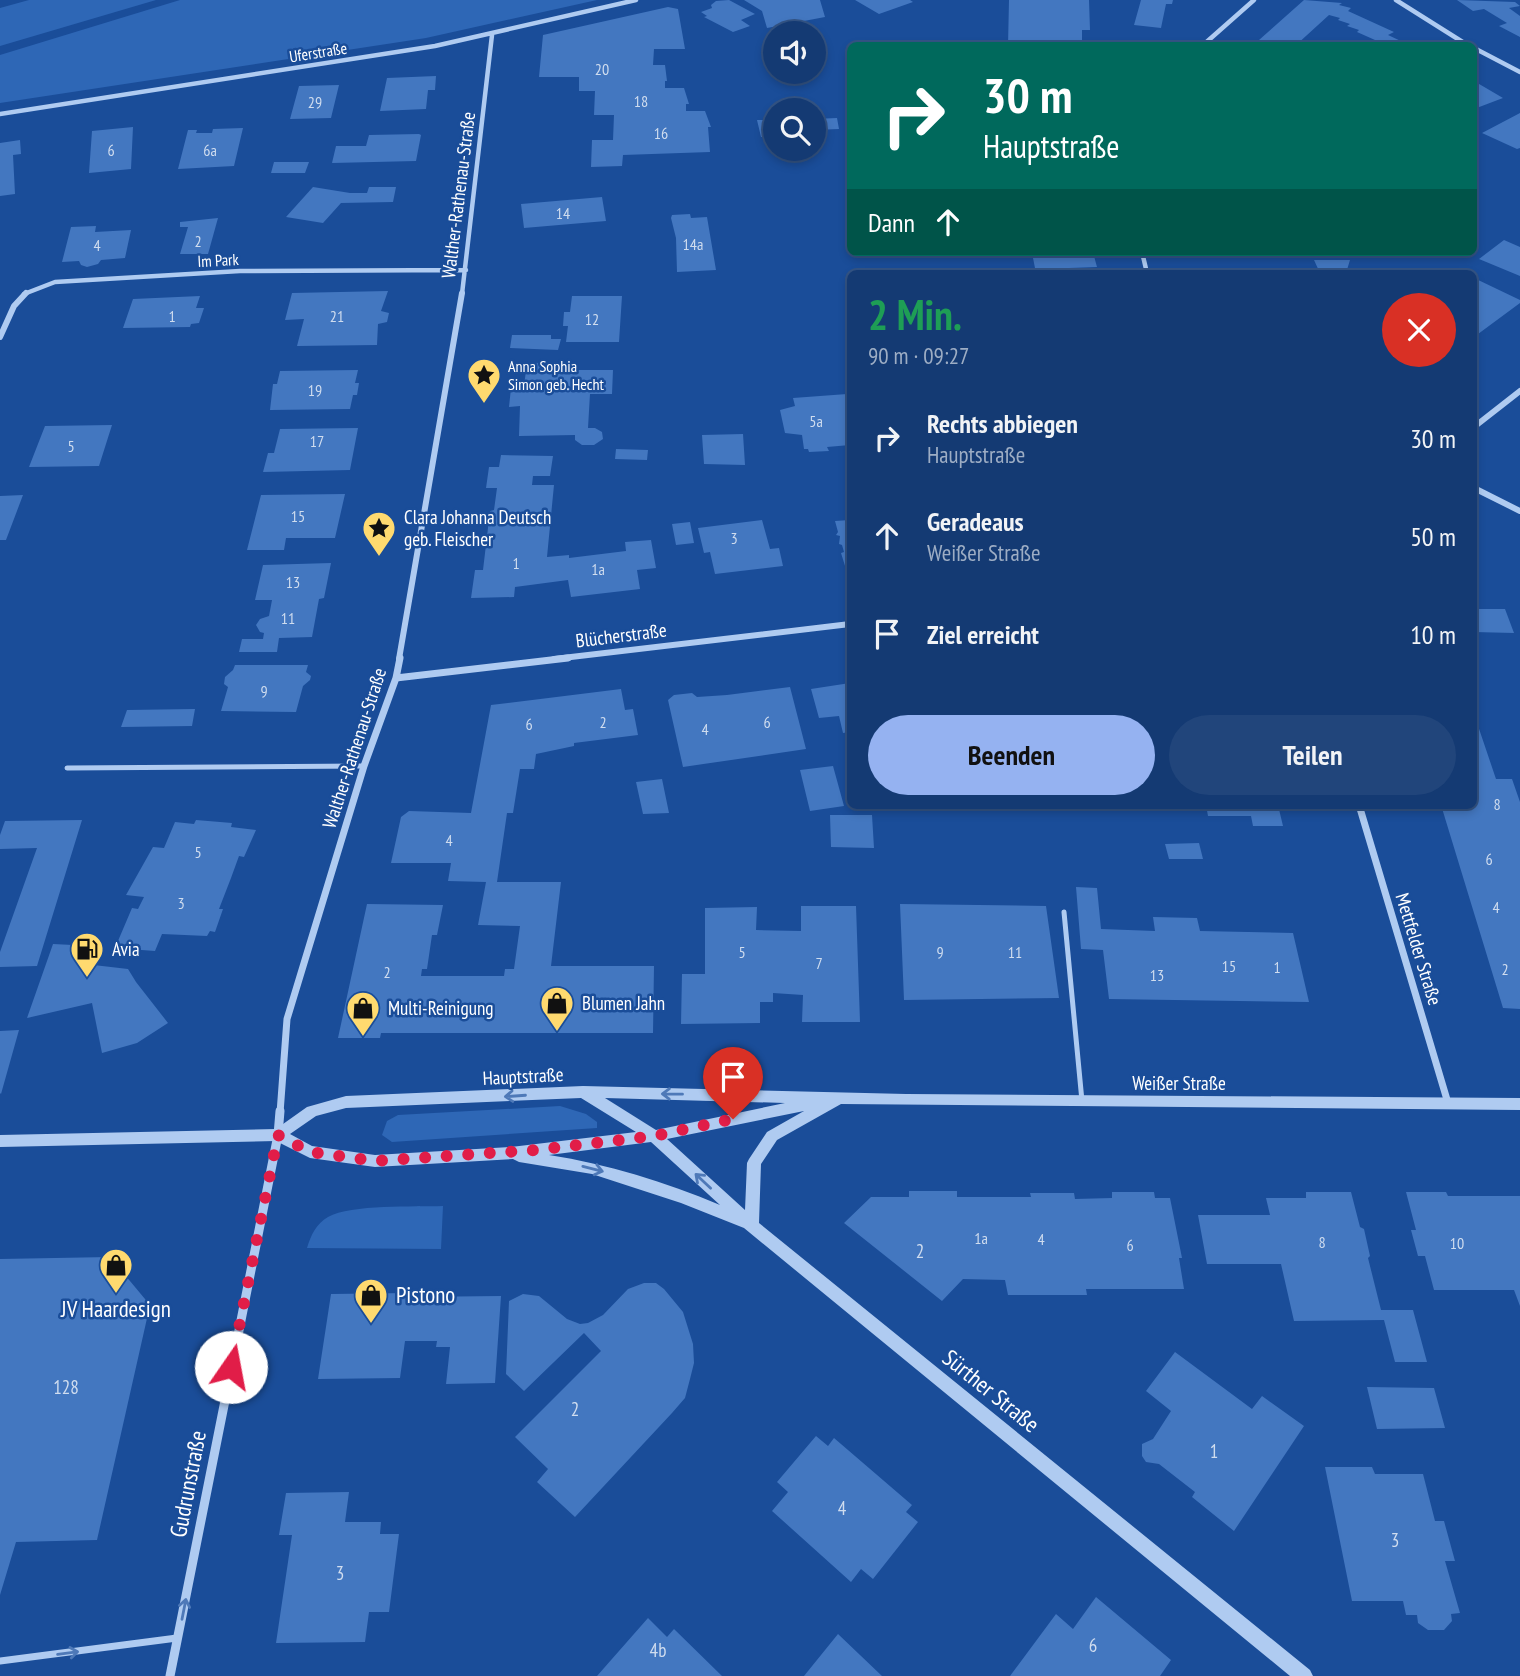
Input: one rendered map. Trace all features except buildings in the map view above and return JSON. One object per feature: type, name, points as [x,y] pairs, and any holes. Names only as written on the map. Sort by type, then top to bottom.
[{"type":"street","name":"Uferstraße","points":[[0,114],[492,35],[636,0]]},
{"type":"street","points":[[1207,42],[1254,0]]},
{"type":"street","points":[[1396,0],[1463,42]]},
{"type":"street","name":"Walther-Rathenau-Straße","points":[[278,1135],[288,1019],[364,766],[396,678],[466,270],[492,35]]},
{"type":"street","points":[[1477,50],[1520,72]]},
{"type":"street","name":"Im Park","points":[[0,337],[16,299],[32,287],[55,282],[240,271],[466,270]]},
{"type":"street","points":[[1477,425],[1520,391]]},
{"type":"street","points":[[1477,490],[1520,512]]},
{"type":"street","name":"Blücherstraße","points":[[396,678],[847,624]]},
{"type":"street","name":"Mettfelder Straße","points":[[1360,809],[1448,1103]]},
{"type":"street","name":"Hauptstraße","points":[[278,1135],[312,1111],[346,1102],[583,1092],[654,1136]]},
{"type":"street","name":"Weißer Straße","points":[[583,1092],[839,1098],[1520,1104]]},
{"type":"street","points":[[502,1153],[592,1168],[684,1197],[752,1226],[754,1163],[772,1136],[839,1098]]},
{"type":"street","name":"Weißer Straße","points":[[654,1136],[839,1098]]},
{"type":"street","points":[[0,1141],[278,1135],[310,1152],[375,1161],[502,1153],[654,1136]]},
{"type":"street","name":"Gudrunstraße","points":[[170,1676],[278,1135]]},
{"type":"street","name":"Sürther Straße","points":[[654,1136],[752,1226],[1304,1676]]},
{"type":"lane","points":[[67,768],[364,766]]},
{"type":"lane","points":[[1064,912],[1082,1101]]},
{"type":"lane","points":[[0,1661],[178,1638]]},
{"type":"shaded area","points":[[29,0],[156,0],[0,46],[0,8]]},
{"type":"shaded area","points":[[180,0],[597,0],[426,38],[0,103],[0,55]]},
{"type":"shaded area","points":[[560,1106],[586,1114],[597,1122],[597,1128],[392,1142],[382,1135],[387,1121],[398,1115]]},
{"type":"shaded area","points":[[443,1206],[441,1249],[307,1248],[320,1223],[338,1213],[367,1208]]},
{"type":"place","name":"Anna Sophia Simon geb. Hecht","points":[[484,405]]},
{"type":"place","name":"Clara Johanna Deutsch geb. Fleischer","points":[[379,558]]},
{"type":"place","name":"Avia","points":[[87,979]]},
{"type":"place","name":"Blumen Jahn","points":[[557,1033]]},
{"type":"place","name":"Multi-Reinigung","points":[[363,1038]]},
{"type":"place","name":"JV Haardesign","points":[[116,1295]]},
{"type":"place","name":"Pistono","points":[[371,1325]]},
{"type":"route","points":[[231,1367],[278,1135],[310,1152],[375,1161],[511,1153],[654,1136],[733,1119]]}]
